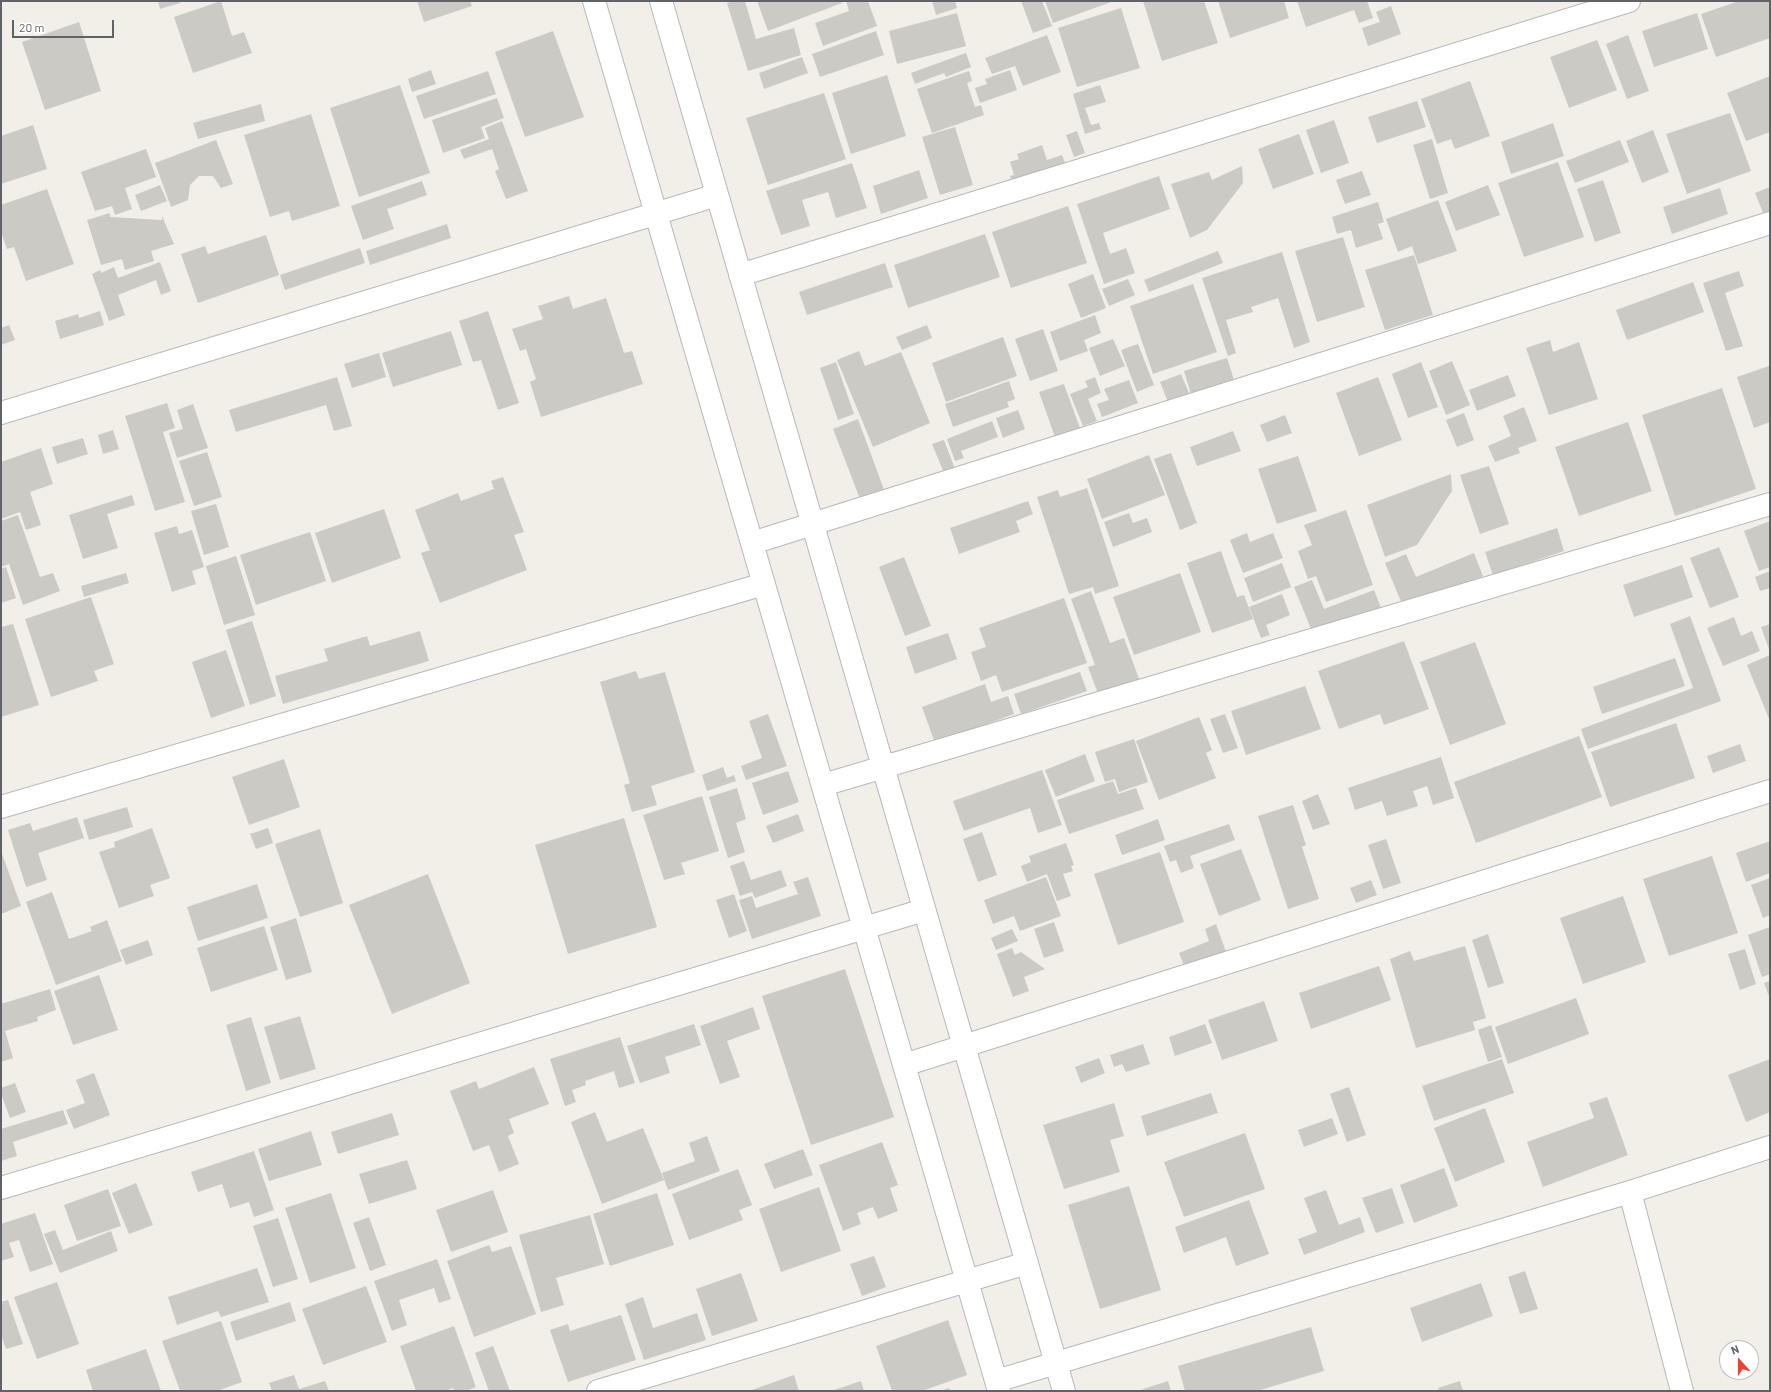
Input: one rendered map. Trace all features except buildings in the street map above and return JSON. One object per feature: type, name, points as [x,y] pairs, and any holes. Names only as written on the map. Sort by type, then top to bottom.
[{"type":"street","points":[[594,1],[998,1386],[1056,1363],[1630,1192],[1770,1147]]},
{"type":"street","points":[[661,1],[1064,1391]]},
{"type":"street","points":[[740,275],[1629,1]]},
{"type":"street","points":[[1,413],[717,194]]},
{"type":"street","points":[[752,542],[1770,223]]},
{"type":"street","points":[[823,785],[1770,504]]},
{"type":"street","points":[[1,807],[764,584]]},
{"type":"street","points":[[904,1065],[1770,791]]},
{"type":"street","points":[[1,1188],[924,910]]},
{"type":"street","points":[[1630,1192],[1682,1391]]},
{"type":"street","points":[[598,1391],[1027,1264]]}]
